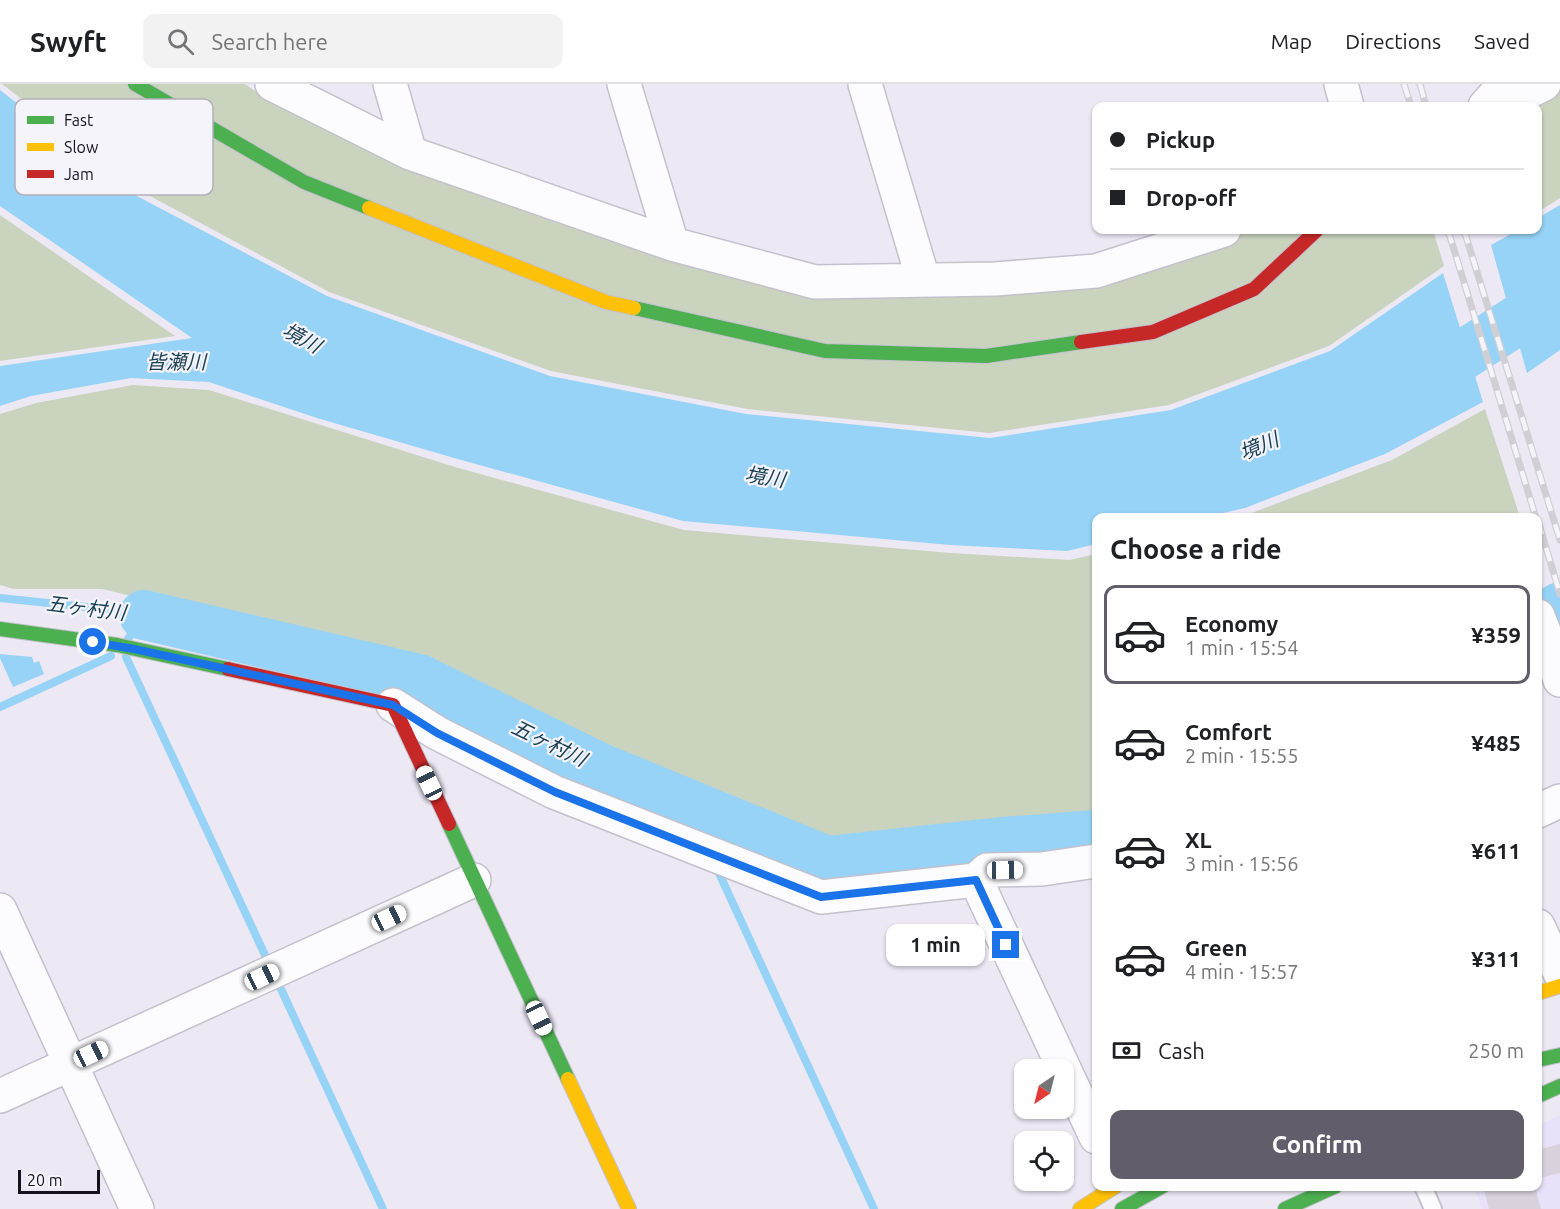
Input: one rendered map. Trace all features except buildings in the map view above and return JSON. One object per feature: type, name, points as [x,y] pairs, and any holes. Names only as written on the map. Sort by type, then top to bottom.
[{"type":"street","points":[[135,84],[161,99]]},
{"type":"street","points":[[272,84],[410,153],[672,244],[815,282],[995,279],[1096,272],[1212,234]]},
{"type":"street","points":[[390,84],[410,153]]},
{"type":"street","points":[[624,84],[672,244]]},
{"type":"street","points":[[865,84],[923,279]]},
{"type":"street","points":[[1341,84],[1346,102]]},
{"type":"street","points":[[1492,96],[1524,94],[1544,84]]},
{"type":"street","points":[[213,129],[304,182],[606,302],[825,351],[986,356],[1153,332],[1254,289],[1313,234]]},
{"type":"street","points":[[1542,628],[1552,658]]},
{"type":"street","points":[[0,629],[117,645],[393,705],[437,733],[555,792],[821,897],[976,880],[987,870],[1042,869],[1092,862]]},
{"type":"street","points":[[393,705],[629,1209]]},
{"type":"street","points":[[1542,809],[1560,801]]},
{"type":"street","points":[[0,1096],[474,880]]},
{"type":"street","points":[[976,880],[1092,1128]]},
{"type":"street","points":[[0,910],[136,1209]]},
{"type":"street","points":[[1542,935],[1560,973]]},
{"type":"street","points":[[1542,992],[1560,986]]},
{"type":"street","points":[[1542,1059],[1560,1055]]},
{"type":"street","points":[[1542,1094],[1560,1086]]},
{"type":"street","points":[[1080,1209],[1108,1191]]},
{"type":"street","points":[[1122,1209],[1154,1191]]},
{"type":"street","points":[[1286,1209],[1325,1191]]},
{"type":"lane","points":[[1425,1191],[1433,1209]]},
{"type":"shaded area","points":[[1560,1115],[1560,1209],[1483,1209],[1475,1191],[1542,1191],[1542,1123]]},
{"type":"green space","points":[[2,84],[245,84],[262,96],[813,288],[1223,242],[1241,234],[1434,234],[1444,266],[1329,346],[1169,405],[989,433],[747,409],[551,371],[329,292],[148,195],[213,195],[213,99],[21,99]]},
{"type":"green space","points":[[1560,84],[1560,198],[1542,209],[1542,102],[1521,102]]},
{"type":"green space","points":[[0,215],[175,336],[0,361]]},
{"type":"green space","points":[[133,385],[209,390],[455,467],[684,530],[951,553],[1070,560],[1092,555],[1092,823],[829,848],[601,759],[424,666],[102,589],[14,589],[0,585],[0,414],[36,403]]},
{"type":"green space","points":[[1485,409],[1519,513],[1252,513],[1392,460]]},
{"type":"water","name":"皆瀬川","points":[[0,90],[15,102],[15,195],[135,195],[327,296],[550,376],[746,414],[990,438],[1171,410],[1330,351],[1443,273],[1483,402],[1385,454],[1245,508],[1223,513],[1092,513],[1092,545],[1067,551],[950,545],[683,521],[317,418],[209,382],[131,378],[31,396],[0,406],[0,366],[192,338],[0,206]]},
{"type":"water","points":[[1560,205],[1560,350],[1527,373],[1491,245],[1511,234],[1542,234],[1542,216]]},
{"type":"water","points":[[0,654],[32,657],[34,663],[39,661],[44,674],[13,687]]},
{"type":"waterway","name":"境川","points":[[1407,382],[1452,362],[1560,293]]},
{"type":"waterway","name":"五ヶ村川","points":[[0,598],[144,615],[128,639]]},
{"type":"waterway","name":"五ヶ村川","points":[[1542,619],[1560,607]]},
{"type":"waterway","name":"五ヶ村川","points":[[144,615],[419,679],[600,768],[827,861],[1002,842],[1092,835]]},
{"type":"waterway","points":[[0,707],[111,656]]},
{"type":"waterway","points":[[126,657],[265,955]]},
{"type":"waterway","points":[[727,843],[739,825]]},
{"type":"waterway","points":[[718,871],[874,1209]]},
{"type":"waterway","points":[[280,987],[383,1209]]},
{"type":"railway","points":[[1404,84],[1410,102]]},
{"type":"railway","points":[[1420,84],[1425,102]]},
{"type":"railway","points":[[1449,234],[1534,513]]},
{"type":"railway","points":[[1465,234],[1560,540]]},
{"type":"railway","points":[[1542,534],[1560,594]]},
{"type":"traffic: fast","points":[[135,84],[161,99]]},
{"type":"traffic: fast","points":[[213,129],[304,182],[369,208]]},
{"type":"traffic: fast","points":[[634,308],[825,351],[986,356],[1081,342]]},
{"type":"traffic: fast","points":[[0,629],[117,645],[228,669]]},
{"type":"traffic: fast","points":[[449,824],[568,1079]]},
{"type":"traffic: fast","points":[[1542,1059],[1560,1055]]},
{"type":"traffic: fast","points":[[1542,1094],[1560,1086]]},
{"type":"traffic: fast","points":[[1122,1209],[1154,1191]]},
{"type":"traffic: fast","points":[[1285,1209],[1325,1191]]},
{"type":"traffic: slow","points":[[369,208],[606,302],[634,308]]},
{"type":"traffic: slow","points":[[1542,992],[1560,986]]},
{"type":"traffic: slow","points":[[568,1079],[629,1209]]},
{"type":"traffic: slow","points":[[1080,1209],[1108,1191]]},
{"type":"traffic: jam","points":[[1081,342],[1153,332],[1254,289],[1313,234]]},
{"type":"traffic: jam","points":[[228,669],[393,705],[449,824]]},
{"type":"route","points":[[93,642],[117,645],[393,705],[437,733],[555,792],[821,897],[976,880],[1006,945]]}]
